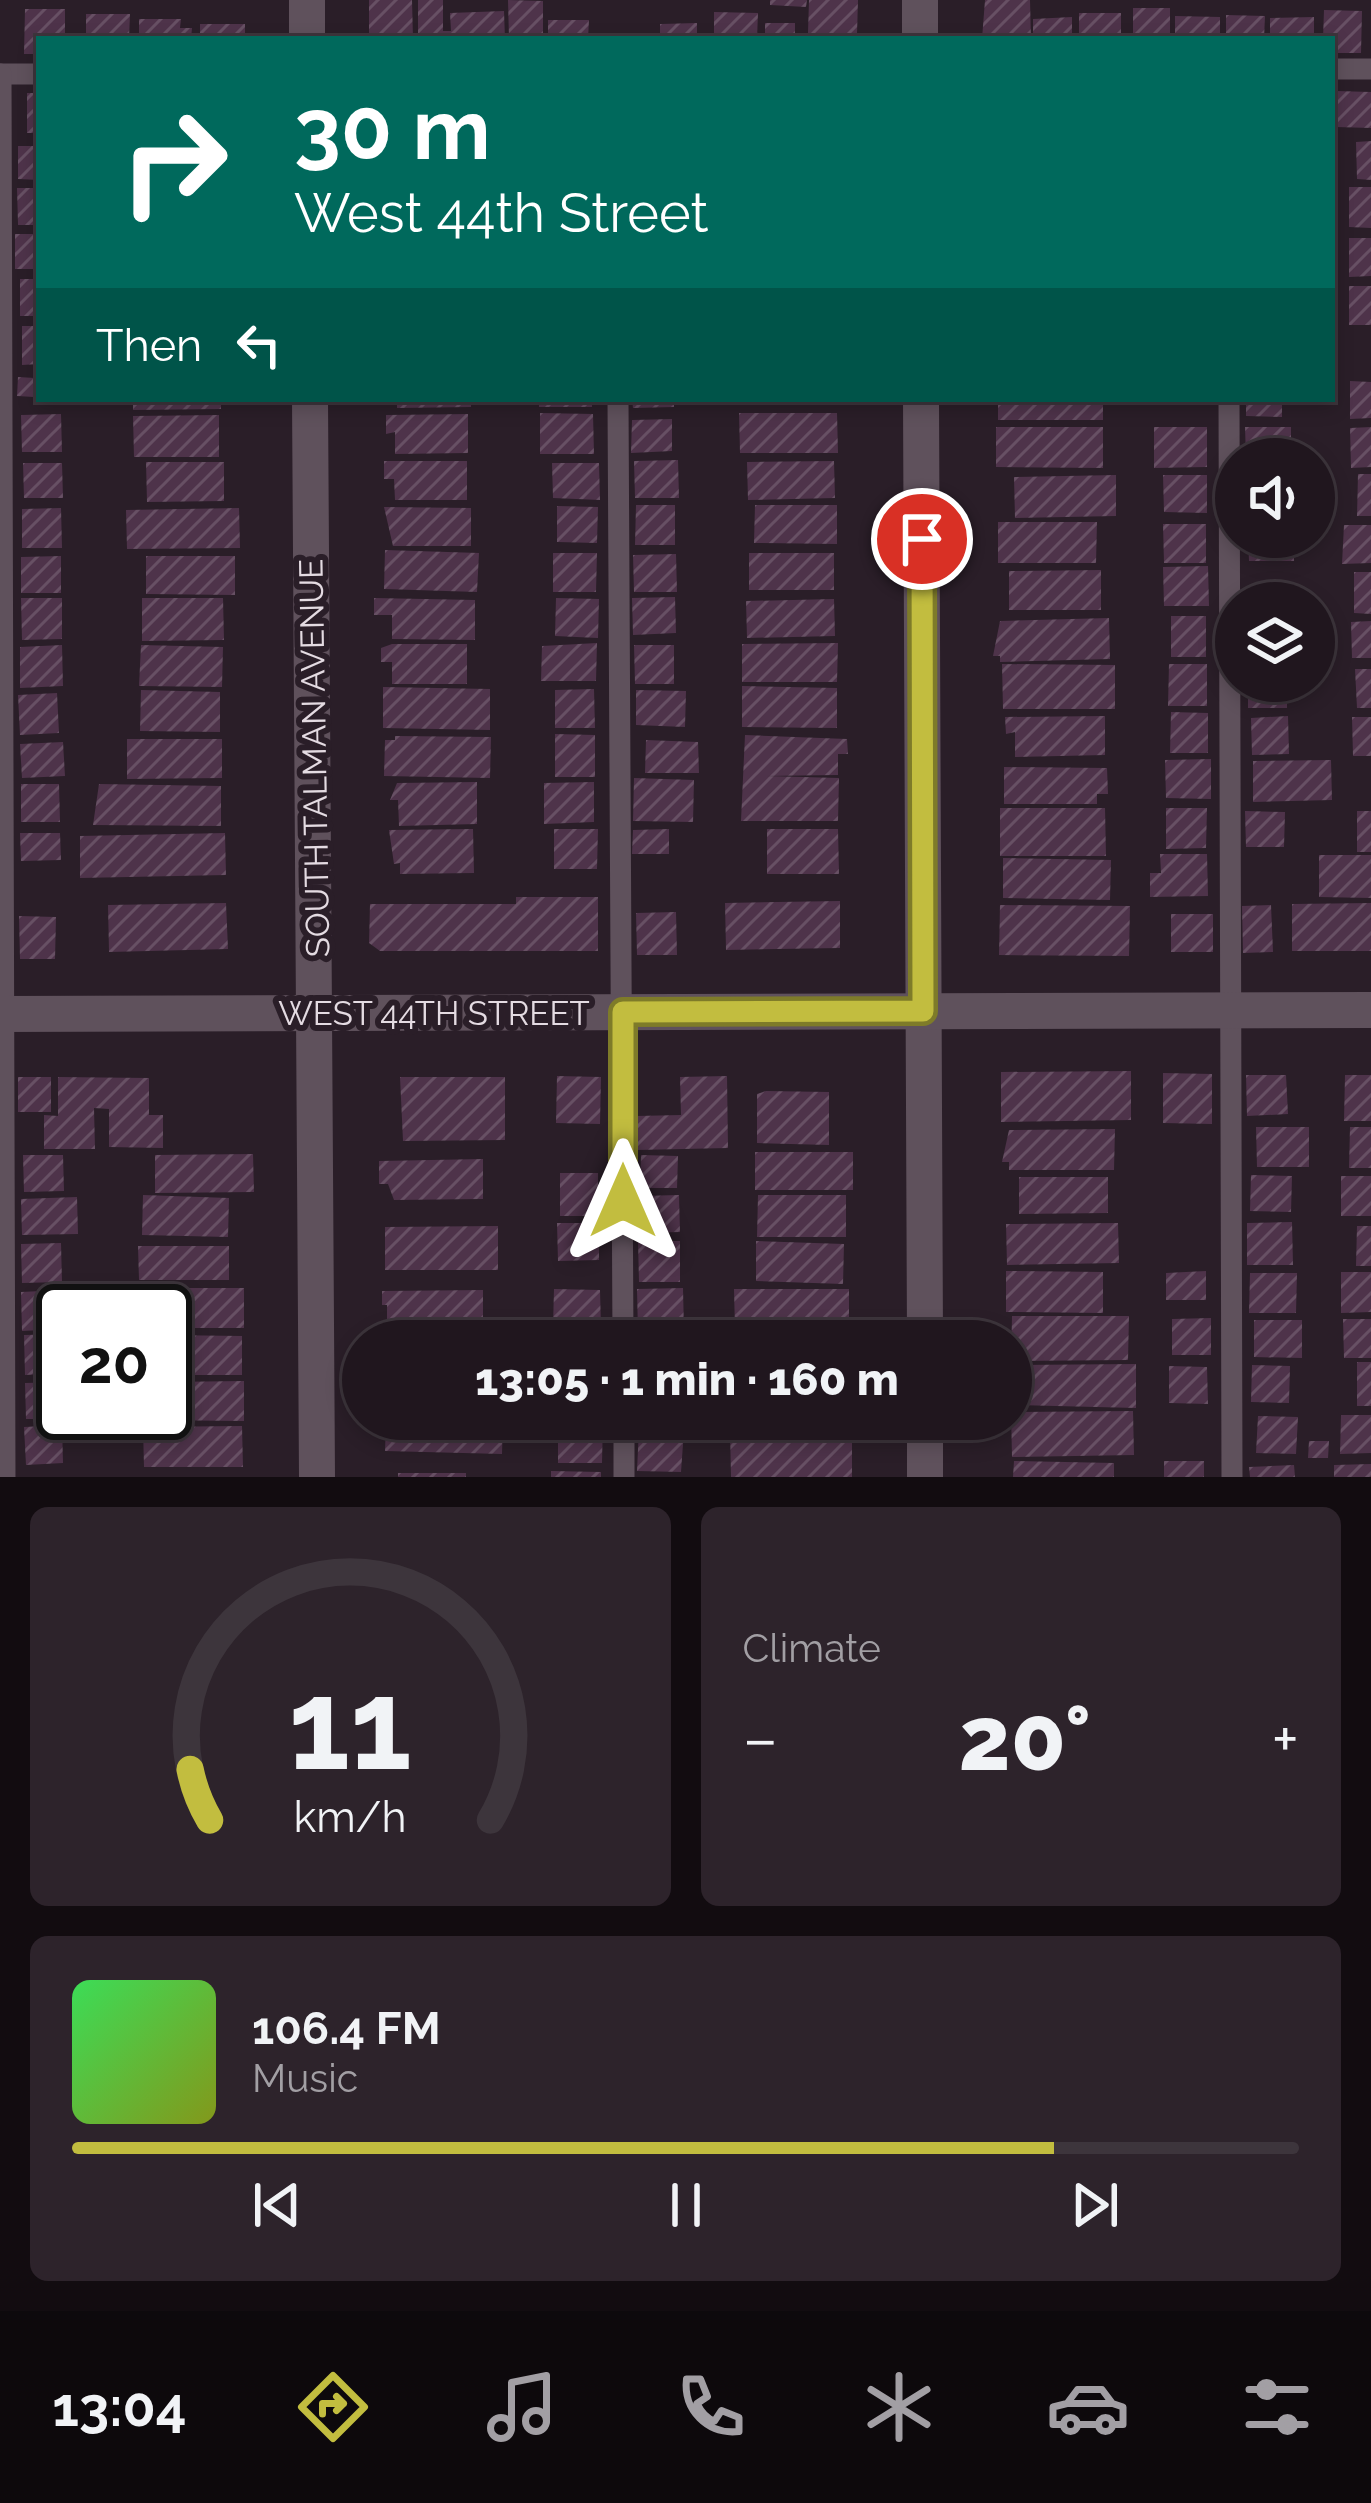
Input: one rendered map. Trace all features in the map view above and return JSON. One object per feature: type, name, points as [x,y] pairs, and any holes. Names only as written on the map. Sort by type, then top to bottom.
[{"type":"street","points":[[307,0],[307,36]]},
{"type":"street","points":[[920,0],[920,36]]},
{"type":"street","name":"SOUTH TALMAN AVENUE","points":[[310,402],[317,1477]]},
{"type":"street","points":[[921,402],[925,1320]]},
{"type":"street","name":"WEST 44TH STREET","points":[[2,1014],[1371,1010]]},
{"type":"street","points":[[925,1440],[925,1477]]},
{"type":"lane","points":[[1335,69],[1371,69]]},
{"type":"lane","points":[[5,1477],[1,74],[36,74]]},
{"type":"lane","points":[[618,402],[623,1320]]},
{"type":"lane","points":[[1229,402],[1232,1477]]},
{"type":"lane","points":[[624,1440],[624,1477]]},
{"type":"building","points":[[369,0],[412,0],[413,36],[369,36]]},
{"type":"building","points":[[418,0],[443,0],[443,31],[451,31],[450,13],[504,11],[505,36],[418,36]]},
{"type":"building","points":[[508,0],[543,1],[543,36],[509,36]]},
{"type":"building","points":[[770,0],[807,0],[806,7],[770,5]]},
{"type":"building","points":[[809,0],[858,0],[857,34],[808,33]]},
{"type":"building","points":[[985,0],[1030,0],[1031,36],[982,36]]},
{"type":"building","points":[[1133,8],[1170,8],[1170,36],[1133,36]]},
{"type":"building","points":[[25,9],[65,9],[65,36],[36,36],[36,54],[24,54]]},
{"type":"building","points":[[1324,10],[1362,11],[1361,53],[1335,53],[1335,36],[1323,36]]},
{"type":"building","points":[[714,12],[758,13],[757,36],[714,36]]},
{"type":"building","points":[[1079,13],[1121,13],[1121,36],[1079,36]]},
{"type":"building","points":[[86,14],[130,14],[129,36],[86,36]]},
{"type":"building","points":[[1226,15],[1265,16],[1264,36],[1226,36]]},
{"type":"building","points":[[1175,16],[1220,17],[1220,36],[1175,36]]},
{"type":"building","points":[[1072,17],[1072,36],[1033,36],[1033,19]]},
{"type":"building","points":[[1314,17],[1314,36],[1270,36],[1270,18]]},
{"type":"building","points":[[139,19],[181,19],[180,28],[192,28],[191,36],[139,36]]},
{"type":"building","points":[[548,20],[589,20],[588,36],[548,36]]},
{"type":"building","points":[[697,23],[697,36],[660,36],[660,24]]},
{"type":"building","points":[[765,23],[795,23],[795,36],[765,36]]},
{"type":"building","points":[[200,24],[245,24],[245,36],[200,36]]},
{"type":"building","points":[[1336,91],[1371,92],[1371,128],[1336,127]]},
{"type":"building","points":[[27,93],[36,93],[36,133],[27,133]]},
{"type":"building","points":[[1371,141],[1371,180],[1357,179],[1356,142]]},
{"type":"building","points":[[18,146],[36,146],[36,180],[18,179]]},
{"type":"building","points":[[1349,187],[1371,187],[1371,228],[1349,227]]},
{"type":"building","points":[[17,188],[36,188],[36,225],[18,225]]},
{"type":"building","points":[[15,234],[36,234],[36,269],[15,269]]},
{"type":"building","points":[[1349,238],[1371,238],[1371,276],[1349,277]]},
{"type":"building","points":[[20,279],[36,279],[36,316],[20,316]]},
{"type":"building","points":[[1349,286],[1371,286],[1371,325],[1349,325]]},
{"type":"building","points":[[22,326],[36,326],[36,364],[22,365]]},
{"type":"building","points":[[18,377],[35,378],[34,397],[17,396]]},
{"type":"building","points":[[1350,381],[1371,382],[1371,418],[1350,419]]},
{"type":"building","points":[[133,402],[221,402],[221,409],[133,410]]},
{"type":"building","points":[[397,402],[471,402],[471,407],[397,408]]},
{"type":"building","points":[[539,402],[592,402],[592,407],[539,407]]},
{"type":"building","points":[[632,402],[674,402],[674,407],[633,408]]},
{"type":"building","points":[[998,402],[1103,402],[1103,420],[998,420]]},
{"type":"building","points":[[1246,402],[1282,402],[1282,417],[1246,416]]},
{"type":"building","points":[[540,413],[593,414],[594,454],[540,454]]},
{"type":"building","points":[[739,413],[837,413],[838,453],[740,453]]},
{"type":"building","points":[[61,414],[62,452],[22,452],[21,415]]},
{"type":"building","points":[[468,414],[468,453],[395,454],[395,432],[386,434],[386,415]]},
{"type":"building","points":[[219,415],[219,457],[134,457],[133,416]]},
{"type":"building","points":[[672,419],[672,451],[631,453],[632,420]]},
{"type":"building","points":[[996,427],[1103,427],[1103,468],[996,467]]},
{"type":"building","points":[[1154,427],[1207,427],[1207,467],[1154,468]]},
{"type":"building","points":[[1245,427],[1291,427],[1291,438],[1245,438]]},
{"type":"building","points":[[1371,427],[1371,467],[1351,468],[1350,428]]},
{"type":"building","points":[[678,460],[679,498],[635,498],[634,461]]},
{"type":"building","points":[[384,461],[467,461],[467,500],[395,500],[394,479],[384,479]]},
{"type":"building","points":[[834,461],[835,498],[748,500],[747,462]]},
{"type":"building","points":[[146,462],[224,462],[224,501],[147,502]]},
{"type":"building","points":[[23,463],[62,463],[63,498],[24,498]]},
{"type":"building","points":[[552,463],[599,463],[600,500],[553,498]]},
{"type":"building","points":[[1358,474],[1371,474],[1371,516],[1357,516]]},
{"type":"building","points":[[1116,475],[1116,516],[1015,518],[1014,477]]},
{"type":"building","points":[[1163,475],[1207,475],[1207,513],[1164,512]]},
{"type":"building","points":[[636,505],[675,505],[675,545],[635,545]]},
{"type":"building","points":[[755,505],[837,505],[837,544],[754,543]]},
{"type":"building","points":[[557,506],[598,507],[597,543],[557,542]]},
{"type":"building","points":[[384,507],[471,508],[471,546],[393,546]]},
{"type":"building","points":[[61,508],[62,548],[22,548],[22,509]]},
{"type":"building","points":[[239,508],[240,548],[127,549],[126,510]]},
{"type":"building","points":[[998,522],[1097,522],[1096,563],[998,563]]},
{"type":"building","points":[[1163,524],[1206,524],[1206,563],[1164,563]]},
{"type":"building","points":[[1344,525],[1371,525],[1371,563],[1342,564]]},
{"type":"building","points":[[385,550],[479,553],[477,592],[384,589]]},
{"type":"building","points":[[553,553],[597,553],[596,592],[553,592]]},
{"type":"building","points":[[749,553],[834,553],[834,590],[749,590]]},
{"type":"building","points":[[676,554],[677,592],[634,592],[633,555]]},
{"type":"building","points":[[61,556],[61,593],[21,593],[21,557]]},
{"type":"building","points":[[146,556],[235,556],[235,595],[146,594]]},
{"type":"building","points":[[1249,558],[1294,561],[1249,561]]},
{"type":"building","points":[[1208,566],[1209,606],[1164,606],[1163,567]]},
{"type":"building","points":[[1101,570],[1101,610],[1009,610],[1009,571]]},
{"type":"building","points":[[1354,572],[1371,572],[1371,614],[1354,613]]},
{"type":"building","points":[[675,597],[676,633],[633,635],[632,598]]},
{"type":"building","points":[[21,598],[62,598],[62,639],[22,640]]},
{"type":"building","points":[[142,598],[223,598],[224,640],[142,641]]},
{"type":"building","points":[[374,598],[475,600],[475,640],[392,639],[392,615],[374,615]]},
{"type":"building","points":[[556,598],[599,599],[598,638],[555,636]]},
{"type":"building","points":[[834,599],[835,636],[747,638],[746,601]]},
{"type":"building","points":[[1171,616],[1206,616],[1206,657],[1171,657]]},
{"type":"building","points":[[1109,618],[1110,659],[1000,662],[1000,656],[993,656],[1000,621]]},
{"type":"building","points":[[1371,621],[1371,658],[1352,658],[1351,622]]},
{"type":"building","points":[[597,643],[596,681],[541,681],[542,646]]},
{"type":"building","points":[[838,643],[837,682],[742,682],[742,644]]},
{"type":"building","points":[[467,644],[467,684],[392,684],[392,662],[381,662],[381,648]]},
{"type":"building","points":[[62,645],[63,686],[20,688],[20,647]]},
{"type":"building","points":[[141,645],[223,647],[222,687],[139,686]]},
{"type":"building","points":[[634,645],[674,645],[674,684],[635,684]]},
{"type":"building","points":[[1002,664],[1115,665],[1115,709],[1003,709]]},
{"type":"building","points":[[1169,664],[1207,664],[1207,706],[1168,706]]},
{"type":"building","points":[[1355,669],[1371,669],[1371,708],[1357,708]]},
{"type":"building","points":[[742,686],[837,688],[837,728],[742,727]]},
{"type":"building","points":[[383,687],[490,689],[490,730],[383,728]]},
{"type":"building","points":[[594,689],[595,728],[555,728],[555,690]]},
{"type":"building","points":[[141,690],[220,692],[220,732],[140,731]]},
{"type":"building","points":[[636,690],[686,691],[685,727],[636,725]]},
{"type":"building","points":[[57,693],[59,733],[20,735],[18,695]]},
{"type":"building","points":[[1248,702],[1287,702],[1287,708],[1248,708]]},
{"type":"building","points":[[1171,712],[1208,713],[1208,753],[1170,753]]},
{"type":"building","points":[[1105,716],[1105,755],[1015,757],[1015,732],[1006,734],[1005,717]]},
{"type":"building","points":[[1288,716],[1289,754],[1252,755],[1251,718]]},
{"type":"building","points":[[1352,717],[1371,717],[1371,756],[1353,756]]},
{"type":"building","points":[[555,734],[595,735],[595,777],[555,777]]},
{"type":"building","points":[[745,735],[847,739],[848,754],[838,754],[838,775],[766,776],[839,778],[838,821],[741,821]]},
{"type":"building","points":[[395,736],[491,737],[490,778],[384,776],[385,740],[395,740]]},
{"type":"building","points":[[127,739],[222,739],[222,778],[127,779]]},
{"type":"building","points":[[646,740],[698,742],[699,773],[645,773]]},
{"type":"building","points":[[63,742],[65,776],[22,778],[20,744]]},
{"type":"building","points":[[1211,759],[1211,799],[1166,798],[1165,760]]},
{"type":"building","points":[[1331,760],[1332,800],[1253,802],[1253,761]]},
{"type":"building","points":[[1004,767],[1107,768],[1108,794],[1097,794],[1097,804],[1004,804]]},
{"type":"building","points":[[634,778],[694,780],[693,822],[633,821]]},
{"type":"building","points":[[477,782],[477,824],[399,826],[398,800],[390,800],[397,783]]},
{"type":"building","points":[[594,782],[594,822],[544,824],[544,783]]},
{"type":"building","points":[[21,784],[59,784],[60,822],[21,822]]},
{"type":"building","points":[[99,784],[221,786],[221,826],[93,825]]},
{"type":"building","points":[[1000,808],[1105,808],[1106,856],[1000,856]]},
{"type":"building","points":[[1166,808],[1207,808],[1206,848],[1166,849]]},
{"type":"building","points":[[1245,811],[1285,812],[1284,847],[1246,847]]},
{"type":"building","points":[[1357,811],[1371,811],[1371,852],[1357,852]]},
{"type":"building","points":[[473,829],[474,873],[400,874],[400,863],[394,864],[389,830]]},
{"type":"building","points":[[554,829],[598,829],[597,869],[554,869]]},
{"type":"building","points":[[669,829],[669,854],[632,854],[633,830]]},
{"type":"building","points":[[767,829],[838,829],[839,874],[767,874]]},
{"type":"building","points":[[20,833],[60,833],[61,860],[21,861]]},
{"type":"building","points":[[225,833],[226,875],[80,878],[80,836]]},
{"type":"building","points":[[1160,854],[1207,854],[1208,896],[1150,897],[1150,873],[1161,873]]},
{"type":"building","points":[[1319,855],[1371,855],[1371,898],[1319,897]]},
{"type":"building","points":[[1003,858],[1111,860],[1110,900],[1003,898]]},
{"type":"building","points":[[516,897],[598,897],[598,951],[380,951],[369,943],[370,904],[516,904]]},
{"type":"building","points":[[840,901],[840,948],[726,950],[725,903]]},
{"type":"building","points":[[226,903],[228,949],[109,952],[108,905]]},
{"type":"building","points":[[1371,903],[1371,951],[1292,951],[1292,904]]},
{"type":"building","points":[[1000,905],[1130,906],[1129,956],[999,955]]},
{"type":"building","points":[[1271,905],[1273,952],[1243,953],[1242,906]]},
{"type":"building","points":[[676,912],[677,955],[637,955],[636,913]]},
{"type":"building","points":[[1171,914],[1213,914],[1213,952],[1171,952]]},
{"type":"building","points":[[19,916],[56,917],[55,959],[20,959]]},
{"type":"building","points":[[1131,1071],[1131,1120],[1001,1122],[1001,1072]]},
{"type":"building","points":[[1163,1073],[1212,1074],[1212,1124],[1163,1123]]},
{"type":"building","points":[[1246,1075],[1286,1075],[1288,1114],[1247,1116]]},
{"type":"building","points":[[1345,1075],[1371,1075],[1371,1121],[1344,1121]]},
{"type":"building","points":[[557,1076],[601,1077],[600,1124],[556,1123]]},
{"type":"building","points":[[727,1076],[728,1148],[637,1150],[636,1116],[681,1115],[680,1077]]},
{"type":"building","points":[[18,1077],[51,1077],[51,1112],[18,1112]]},
{"type":"building","points":[[58,1077],[149,1078],[149,1115],[163,1115],[163,1148],[109,1147],[109,1109],[94,1108],[95,1149],[44,1149],[44,1115],[58,1116]]},
{"type":"building","points":[[400,1077],[505,1077],[505,1140],[403,1141]]},
{"type":"building","points":[[829,1092],[829,1145],[757,1143],[757,1094]]},
{"type":"building","points":[[1256,1127],[1309,1127],[1309,1167],[1257,1167]]},
{"type":"building","points":[[1350,1127],[1371,1127],[1371,1168],[1349,1168]]},
{"type":"building","points":[[1115,1129],[1114,1170],[1009,1170],[1009,1162],[1002,1162],[1009,1130]]},
{"type":"building","points":[[755,1152],[853,1152],[853,1190],[755,1190]]},
{"type":"building","points":[[253,1154],[254,1192],[155,1193],[155,1155]]},
{"type":"building","points":[[23,1155],[63,1155],[64,1191],[24,1192]]},
{"type":"building","points":[[641,1155],[678,1156],[677,1188],[640,1188]]},
{"type":"building","points":[[483,1159],[483,1199],[394,1200],[388,1184],[379,1184],[379,1161]]},
{"type":"building","points":[[560,1173],[598,1173],[598,1216],[560,1216]]},
{"type":"building","points":[[1251,1175],[1292,1176],[1291,1212],[1250,1211]]},
{"type":"building","points":[[1341,1176],[1371,1176],[1371,1216],[1341,1216]]},
{"type":"building","points":[[1019,1177],[1108,1177],[1108,1213],[1019,1214]]},
{"type":"building","points":[[143,1195],[229,1198],[228,1237],[142,1235]]},
{"type":"building","points":[[679,1195],[680,1232],[640,1233],[640,1196]]},
{"type":"building","points":[[758,1195],[846,1195],[846,1237],[757,1237]]},
{"type":"building","points":[[77,1197],[78,1234],[22,1235],[21,1199]]},
{"type":"building","points":[[1292,1222],[1293,1265],[1247,1265],[1247,1223]]},
{"type":"building","points":[[557,1223],[599,1223],[599,1260],[558,1261]]},
{"type":"building","points":[[1118,1223],[1119,1263],[1007,1265],[1006,1224]]},
{"type":"building","points":[[498,1226],[498,1270],[385,1270],[385,1227]]},
{"type":"building","points":[[1357,1226],[1371,1226],[1371,1266],[1356,1266]]},
{"type":"building","points":[[638,1241],[680,1241],[680,1282],[639,1282]]},
{"type":"building","points":[[756,1241],[844,1244],[843,1284],[756,1281]]},
{"type":"building","points":[[61,1243],[62,1282],[22,1283],[21,1244]]},
{"type":"building","points":[[138,1246],[229,1246],[229,1280],[139,1280]]},
{"type":"building","points":[[1006,1271],[1103,1272],[1103,1313],[1006,1312]]},
{"type":"building","points":[[1206,1271],[1206,1300],[1166,1300],[1166,1273]]},
{"type":"building","points":[[1341,1272],[1371,1272],[1371,1312],[1341,1313]]},
{"type":"building","points":[[1250,1273],[1297,1273],[1296,1313],[1249,1313]]},
{"type":"building","points":[[192,1288],[244,1288],[244,1328],[192,1328]]},
{"type":"building","points":[[683,1288],[684,1320],[638,1320],[637,1289]]},
{"type":"building","points":[[554,1289],[600,1290],[601,1320],[553,1320]]},
{"type":"building","points":[[734,1289],[849,1289],[849,1320],[735,1320]]},
{"type":"building","points":[[483,1290],[483,1320],[387,1320],[382,1291]]},
{"type":"building","points":[[36,1291],[36,1330],[22,1331],[21,1292]]},
{"type":"building","points":[[1012,1316],[1129,1316],[1128,1360],[1032,1361],[1032,1320],[1012,1320]]},
{"type":"building","points":[[1211,1318],[1211,1355],[1172,1355],[1172,1319]]},
{"type":"building","points":[[1343,1319],[1371,1319],[1371,1358],[1344,1358]]},
{"type":"building","points":[[1254,1320],[1302,1320],[1302,1358],[1254,1357]]},
{"type":"building","points":[[24,1335],[36,1335],[36,1374],[25,1375]]},
{"type":"building","points":[[192,1335],[242,1336],[242,1375],[192,1375]]},
{"type":"building","points":[[1357,1362],[1371,1362],[1371,1406],[1357,1406]]},
{"type":"building","points":[[1136,1364],[1136,1408],[1032,1405],[1032,1365]]},
{"type":"building","points":[[1252,1365],[1290,1366],[1289,1403],[1251,1402]]},
{"type":"building","points":[[1169,1366],[1207,1367],[1208,1404],[1169,1403]]},
{"type":"building","points":[[244,1381],[244,1421],[192,1420],[192,1382]]},
{"type":"building","points":[[25,1383],[36,1383],[36,1419],[26,1419]]},
{"type":"building","points":[[1133,1411],[1134,1455],[1012,1457],[1012,1440],[1032,1440],[1032,1412]]},
{"type":"building","points":[[1341,1415],[1371,1415],[1371,1453],[1340,1454]]},
{"type":"building","points":[[1258,1416],[1298,1417],[1296,1454],[1256,1453]]},
{"type":"building","points":[[36,1426],[36,1440],[62,1440],[63,1463],[26,1465],[24,1427]]},
{"type":"building","points":[[242,1426],[243,1467],[144,1467],[143,1440],[192,1440],[192,1427]]},
{"type":"building","points":[[385,1440],[502,1440],[502,1454],[385,1451]]},
{"type":"building","points":[[558,1440],[603,1440],[602,1463],[558,1463]]},
{"type":"building","points":[[638,1440],[683,1440],[681,1472],[637,1471]]},
{"type":"building","points":[[730,1440],[852,1440],[852,1477],[731,1477]]},
{"type":"building","points":[[1309,1441],[1329,1441],[1328,1458],[1308,1458]]},
{"type":"building","points":[[1014,1461],[1114,1463],[1114,1477],[1013,1477]]},
{"type":"building","points":[[1164,1461],[1204,1461],[1204,1477],[1164,1477]]},
{"type":"building","points":[[1371,1464],[1371,1477],[1334,1477],[1334,1465]]},
{"type":"building","points":[[1294,1465],[1295,1477],[1250,1477],[1249,1467]]},
{"type":"building","points":[[551,1471],[601,1472],[601,1477],[551,1477]]},
{"type":"building","points":[[398,1473],[466,1473],[466,1477],[398,1477]]},
{"type":"route","points":[[623,1201],[623,1012],[923,1011],[922,539]]}]
